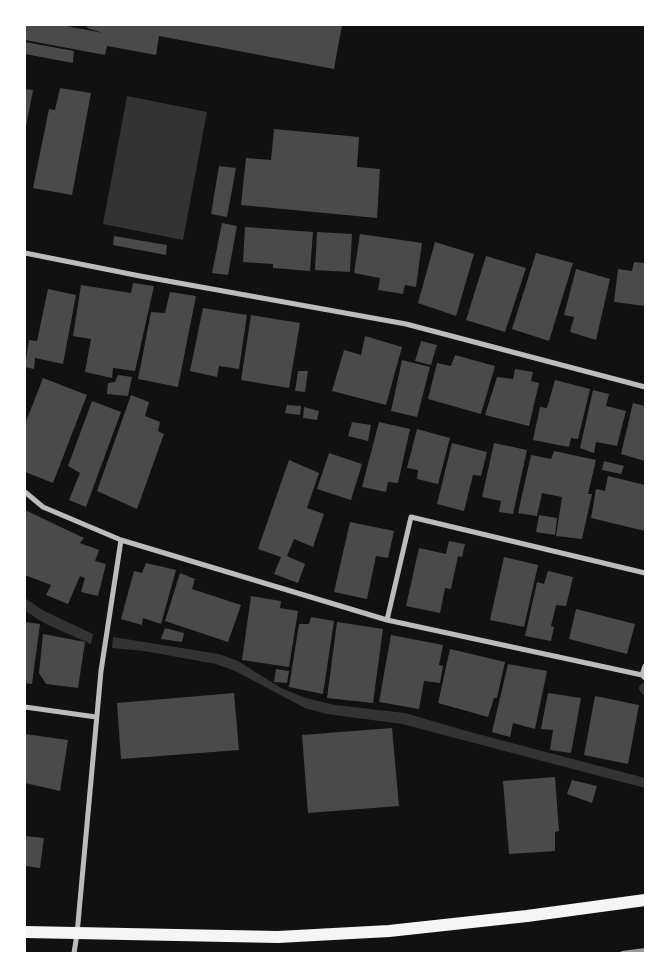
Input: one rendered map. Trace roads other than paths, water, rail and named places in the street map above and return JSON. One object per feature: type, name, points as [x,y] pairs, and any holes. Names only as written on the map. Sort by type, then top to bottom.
[{"type":"main road","points":[[25,932],[278,937],[370,932],[526,916],[645,900]]},
{"type":"street","points":[[25,253],[150,278],[406,324],[645,387]]},
{"type":"street","points":[[25,492],[43,507],[121,540],[388,620],[644,677],[645,666]]},
{"type":"street","points":[[388,620],[411,517],[645,573]]},
{"type":"street","points":[[74,953],[101,671],[121,540]]},
{"type":"street","points":[[25,707],[96,717]]},
{"type":"railway","points":[[622,953],[645,950]]}]
